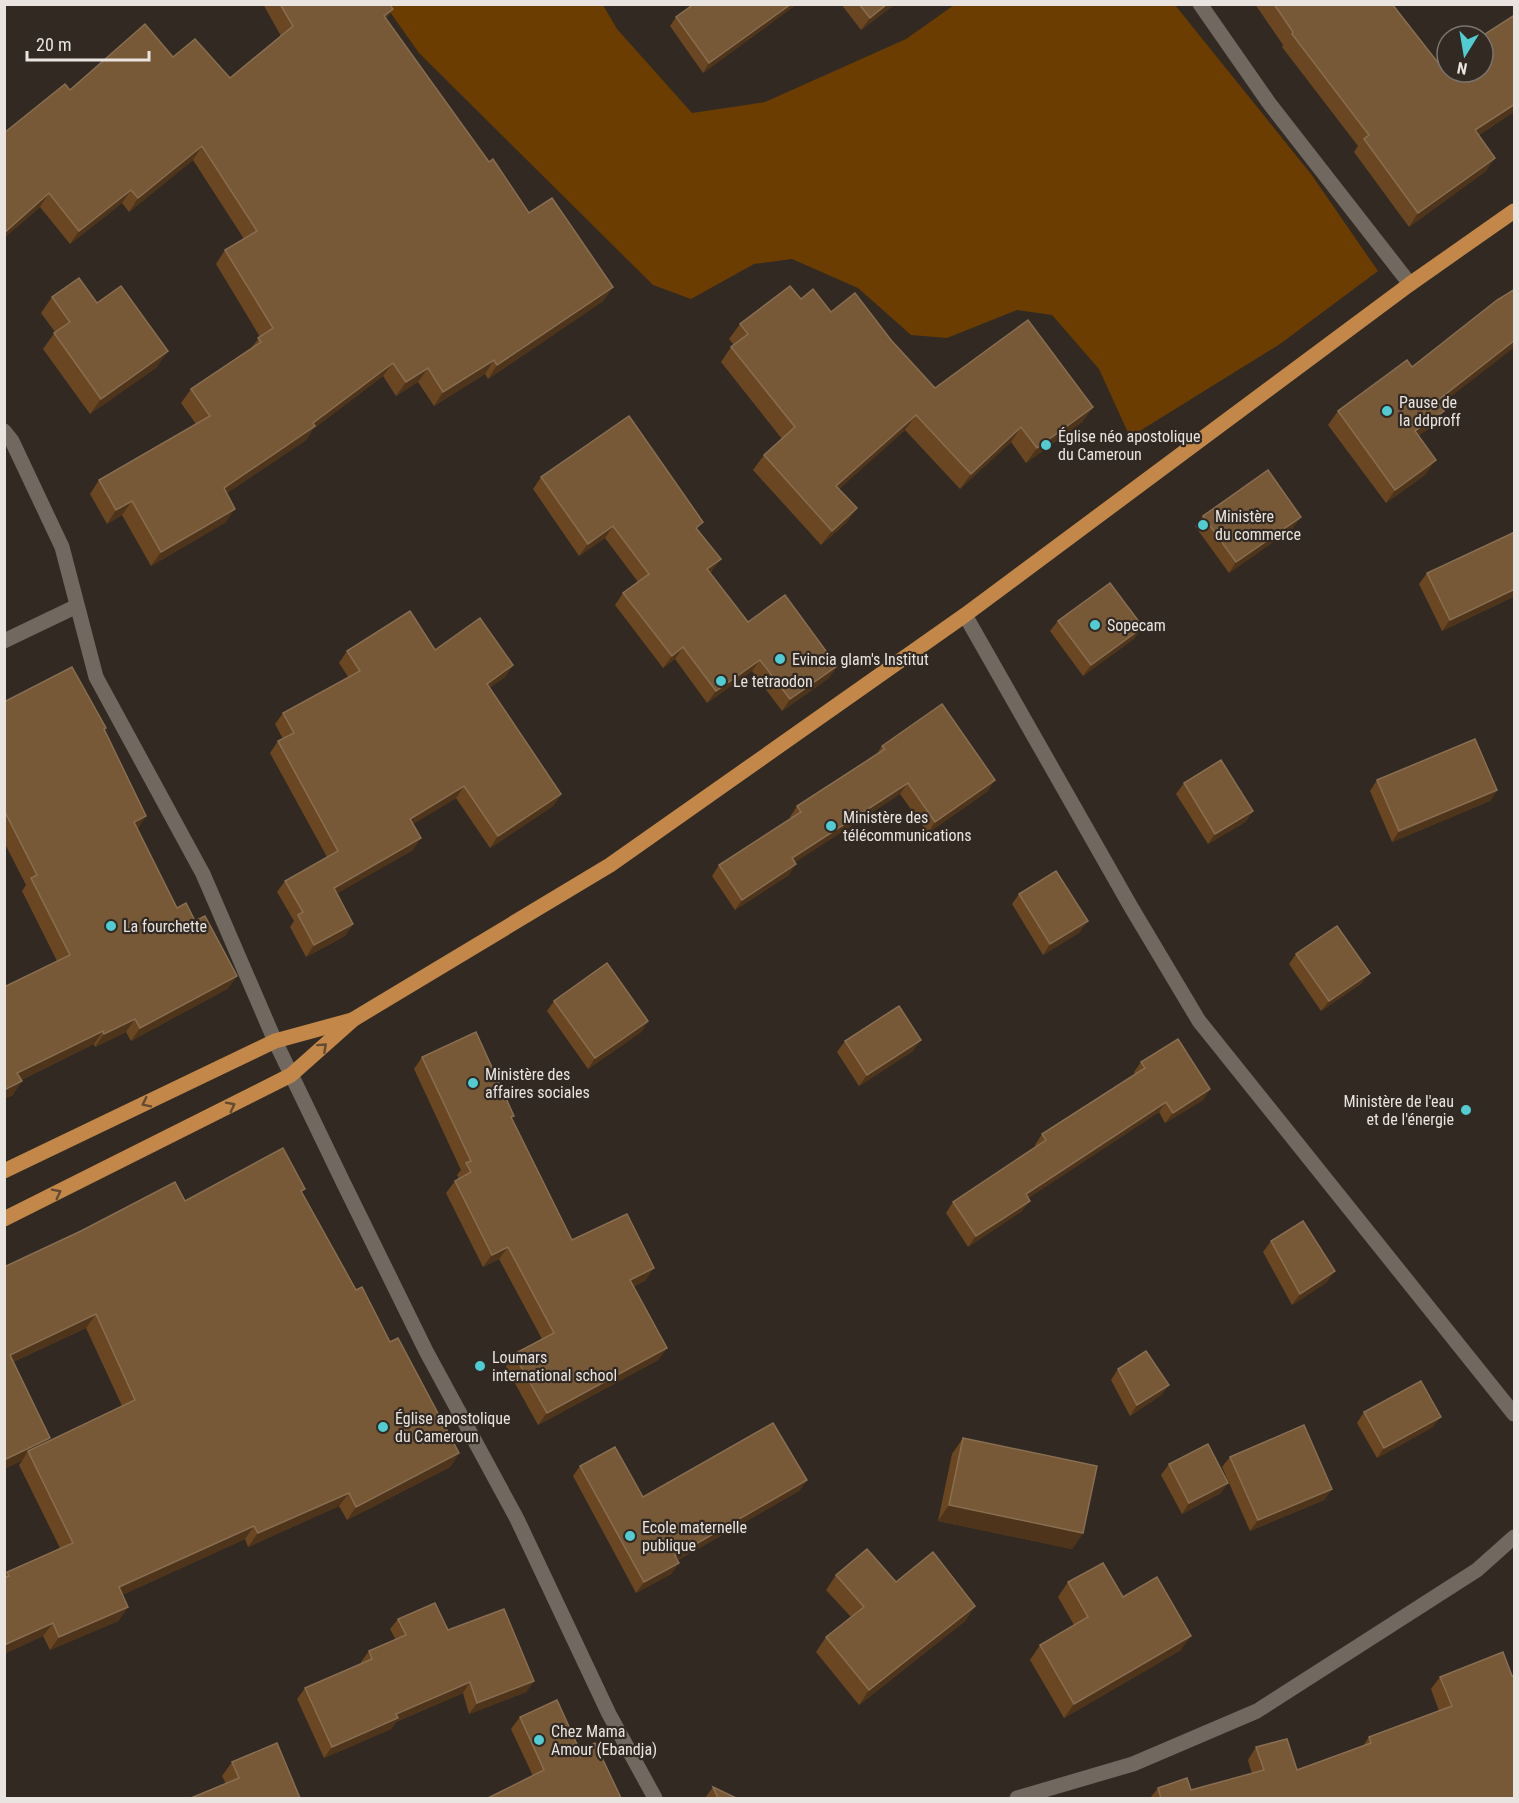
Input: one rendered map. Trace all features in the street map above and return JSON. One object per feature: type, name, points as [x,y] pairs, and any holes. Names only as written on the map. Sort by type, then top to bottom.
[{"type":"main road","points":[[4,1219],[291,1075],[354,1019],[610,865],[964,615],[1410,284],[1515,211]]},
{"type":"main road","points":[[4,1171],[275,1041],[354,1019]]},
{"type":"street","points":[[1200,4],[1269,103],[1410,284]]},
{"type":"street","points":[[4,431],[12,441],[62,547],[96,677],[203,874],[275,1041],[426,1351],[517,1519],[609,1714],[655,1798]]},
{"type":"street","points":[[4,641],[77,606]]},
{"type":"street","points":[[964,615],[1199,1021],[1515,1414]]},
{"type":"street","points":[[1017,1798],[1132,1764],[1257,1711],[1477,1570],[1515,1537]]},
{"type":"shaded area","points":[[385,5],[603,5],[617,29],[692,113],[765,102],[906,39],[954,5],[1175,5],[1311,174],[1378,271],[1280,344],[1130,437],[1099,369],[1052,315],[1017,310],[947,338],[911,335],[858,288],[792,259],[754,264],[691,299],[653,285],[419,53]]},
{"type":"building","points":[[280,4],[389,4],[393,9],[384,16],[489,162],[493,159],[529,213],[552,198],[613,287],[497,365],[494,360],[443,392],[428,368],[406,382],[393,363],[313,423],[315,426],[224,488],[235,509],[161,552],[132,501],[116,510],[99,480],[210,416],[191,389],[261,342],[258,338],[273,328],[225,250],[257,231],[202,146],[138,198],[131,190],[79,231],[49,193],[4,233],[4,133],[65,84],[70,90],[145,24],[173,57],[195,39],[230,78],[293,26]]},
{"type":"building","points":[[694,4],[791,4],[709,63],[676,17]]},
{"type":"building","points":[[859,4],[887,4],[870,18]]},
{"type":"building","points":[[1274,4],[1392,4],[1435,59],[1435,84],[1495,84],[1495,28],[1513,16],[1515,19],[1515,104],[1475,130],[1495,158],[1418,213],[1364,139],[1369,135],[1292,34],[1293,32]]},
{"type":"building","points":[[79,278],[97,303],[121,286],[168,351],[101,399],[54,333],[70,322],[52,297]]},
{"type":"building","points":[[790,286],[801,299],[813,289],[831,312],[855,293],[891,340],[935,388],[1028,320],[1093,407],[1037,448],[1021,427],[971,474],[916,415],[836,486],[857,508],[832,531],[764,455],[795,427],[731,347],[748,334],[740,324]]},
{"type":"building","points":[[1515,289],[1515,340],[1437,401],[1444,411],[1415,431],[1436,460],[1395,490],[1338,411],[1407,360],[1412,367],[1497,300]]},
{"type":"building","points":[[629,416],[703,522],[696,528],[721,559],[707,569],[748,622],[785,595],[837,666],[790,699],[760,660],[716,691],[683,647],[672,656],[623,593],[649,574],[613,526],[588,544],[541,477]]},
{"type":"building","points":[[1268,470],[1301,517],[1236,562],[1203,516]]},
{"type":"building","points":[[1515,532],[1515,589],[1450,620],[1427,573]]},
{"type":"building","points":[[1110,583],[1143,627],[1091,665],[1058,621]]},
{"type":"building","points":[[410,611],[435,650],[480,618],[513,665],[487,684],[561,794],[498,836],[464,786],[410,819],[421,838],[334,888],[353,924],[314,945],[298,915],[303,912],[285,881],[338,851],[278,741],[294,733],[283,713],[360,671],[347,651]]},
{"type":"building","points":[[72,667],[106,728],[104,729],[146,816],[134,822],[177,908],[186,903],[195,921],[205,916],[237,976],[140,1028],[135,1019],[104,1034],[103,1031],[17,1073],[22,1081],[4,1090],[4,987],[70,955],[31,878],[37,875],[4,810],[4,702]]},
{"type":"building","points":[[942,704],[995,780],[935,822],[908,783],[792,858],[796,864],[742,900],[719,865],[801,812],[797,806],[885,749],[882,746]]},
{"type":"building","points":[[1475,739],[1497,790],[1399,831],[1377,780]]},
{"type":"building","points":[[1221,760],[1253,811],[1215,834],[1184,783]]},
{"type":"building","points":[[1056,871],[1088,921],[1050,944],[1019,894]]},
{"type":"building","points":[[1337,926],[1370,973],[1329,1001],[1296,954]]},
{"type":"building","points":[[607,963],[648,1021],[595,1058],[554,1001]]},
{"type":"building","points":[[899,1006],[921,1040],[867,1075],[845,1041]]},
{"type":"building","points":[[476,1032],[514,1116],[511,1117],[572,1240],[627,1214],[654,1268],[630,1280],[667,1348],[547,1413],[514,1354],[554,1333],[508,1247],[492,1255],[455,1181],[471,1172],[466,1163],[471,1161],[422,1057]]},
{"type":"building","points":[[1178,1039],[1210,1089],[1173,1113],[1166,1102],[1026,1194],[1030,1201],[976,1236],[953,1202],[1046,1140],[1042,1134],[1145,1068],[1141,1062]]},
{"type":"building","points":[[283,1148],[305,1189],[301,1191],[356,1290],[362,1287],[390,1342],[398,1338],[459,1453],[356,1507],[349,1493],[258,1533],[254,1526],[119,1587],[128,1607],[59,1637],[53,1623],[4,1645],[4,1578],[9,1576],[7,1572],[73,1543],[28,1451],[135,1400],[96,1314],[10,1355],[50,1438],[4,1460],[4,1267],[81,1231],[175,1182],[185,1201]]},
{"type":"building","points":[[1303,1221],[1335,1271],[1300,1294],[1271,1241]]},
{"type":"building","points":[[1146,1351],[1169,1385],[1137,1405],[1118,1369]]},
{"type":"building","points":[[1421,1381],[1441,1417],[1384,1448],[1364,1412]]},
{"type":"building","points":[[773,1423],[807,1480],[675,1556],[679,1563],[644,1582],[580,1466],[615,1447],[643,1497]]},
{"type":"building","points":[[1304,1425],[1332,1489],[1258,1520],[1230,1457]]},
{"type":"building","points":[[963,1438],[1097,1466],[1083,1533],[949,1505]]},
{"type":"building","points":[[1208,1444],[1228,1483],[1189,1503],[1169,1464]]},
{"type":"building","points":[[867,1549],[896,1582],[933,1552],[975,1606],[869,1690],[826,1637],[864,1607],[836,1575]]},
{"type":"building","points":[[1103,1563],[1123,1597],[1157,1577],[1191,1636],[1074,1704],[1040,1645],[1088,1617],[1068,1582]]},
{"type":"building","points":[[435,1603],[448,1630],[504,1609],[534,1681],[477,1703],[470,1682],[396,1714],[398,1718],[332,1747],[305,1688],[372,1659],[369,1651],[406,1635],[398,1619]]},
{"type":"building","points":[[1503,1652],[1512,1676],[1515,1675],[1515,1798],[1161,1798],[1158,1788],[1187,1778],[1191,1790],[1264,1770],[1256,1747],[1287,1739],[1297,1770],[1371,1743],[1369,1737],[1452,1706],[1440,1677]]},
{"type":"building","points":[[557,1700],[580,1751],[595,1743],[621,1798],[488,1798],[544,1770],[520,1717]]},
{"type":"building","points":[[277,1743],[300,1798],[191,1798],[239,1778],[232,1762]]},
{"type":"building","points":[[713,1787],[736,1798],[718,1798]]},
{"type":"place","name":"Pause de la ddproff","points":[[1387,411]]},
{"type":"place","name":"Église néo apostolique du Cameroun","points":[[1046,445]]},
{"type":"place","name":"Ministère du commerce","points":[[1203,525]]},
{"type":"place","name":"Sopecam","points":[[1095,625]]},
{"type":"place","name":"Evincia glam's Institut","points":[[780,659]]},
{"type":"place","name":"Le tetraodon","points":[[721,681]]},
{"type":"place","name":"Ministère des télécommunications","points":[[831,826]]},
{"type":"place","name":"La fourchette","points":[[111,926]]},
{"type":"place","name":"Ministère des affaires sociales","points":[[473,1083]]},
{"type":"place","name":"Ministère de l'eau et de l'énergie","points":[[1466,1110]]},
{"type":"place","name":"Loumars international school","points":[[480,1366]]},
{"type":"place","name":"Église apostolique du Cameroun","points":[[383,1427]]},
{"type":"place","name":"Ecole maternelle publique","points":[[630,1536]]},
{"type":"place","name":"Chez Mama Amour (Ebandja)","points":[[539,1740]]}]
